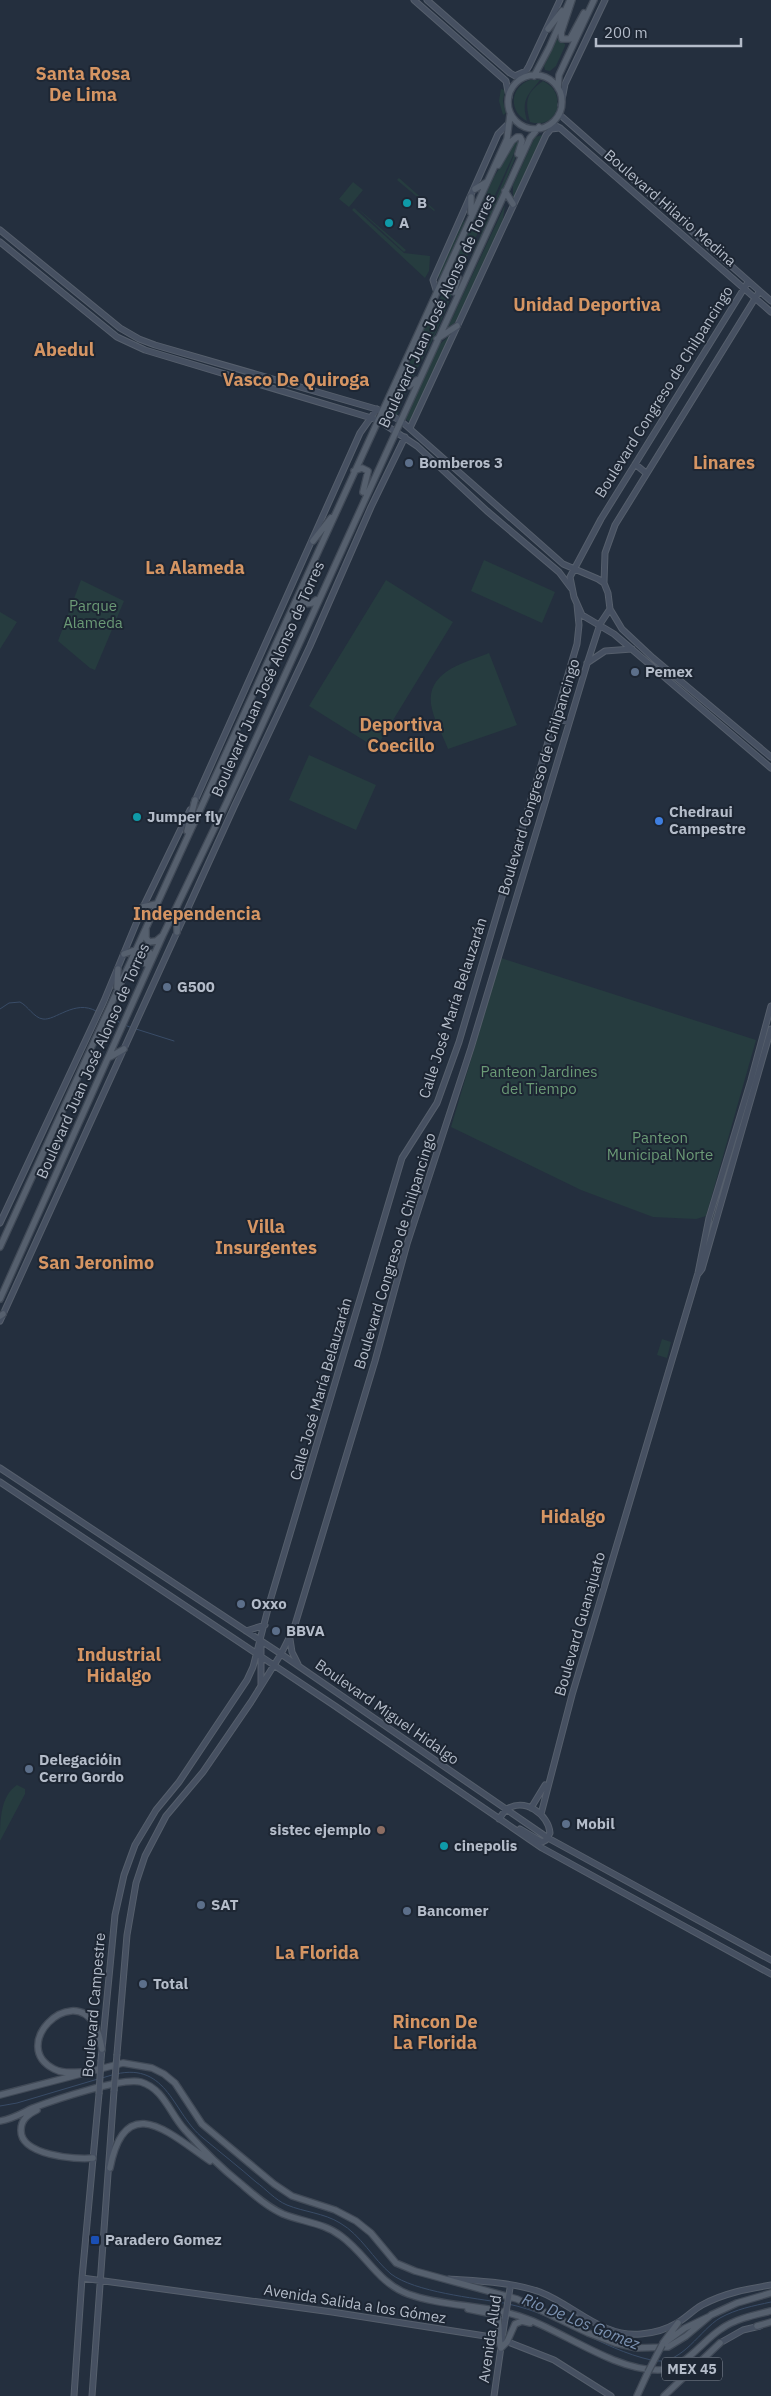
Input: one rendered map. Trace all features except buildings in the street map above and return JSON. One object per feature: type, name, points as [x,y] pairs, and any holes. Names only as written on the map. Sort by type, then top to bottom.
[{"type":"main road","points":[[570,1],[561,34],[564,41],[570,39],[584,11],[593,0]]},
{"type":"main road","points":[[559,90],[553,81],[545,76],[525,77],[514,83],[509,97],[510,114],[524,126],[539,128],[552,124],[559,114],[561,105],[559,75],[593,0]]},
{"type":"main road","points":[[548,29],[570,1]]},
{"type":"main road","points":[[534,76],[570,1]]},
{"type":"main road","name":"Boulevard Juan José Alonso de Torres","points":[[0,1247],[116,990],[310,570],[378,420],[380,410],[507,139],[510,114]]},
{"type":"main road","name":"Boulevard Juan José Alonso de Torres","points":[[0,1299],[163,935],[253,744],[319,596],[401,421],[441,329],[530,138],[539,128]]},
{"type":"main road","points":[[475,189],[486,183],[514,138],[520,137],[522,141],[506,189],[513,204]]},
{"type":"main road","points":[[471,197],[471,217]]},
{"type":"main road","points":[[441,329],[459,281],[458,278],[452,276],[442,280]]},
{"type":"main road","points":[[437,339],[457,326]]},
{"type":"main road","points":[[415,338],[402,380],[406,386],[418,380]]},
{"type":"main road","points":[[351,529],[369,475],[368,471],[364,468],[353,472]]},
{"type":"main road","points":[[313,541],[336,510]]},
{"type":"main road","points":[[310,570],[301,601],[308,605],[319,596]]},
{"type":"main road","points":[[180,854],[195,800]]},
{"type":"main road","points":[[143,907],[156,904]]},
{"type":"main road","points":[[177,908],[177,932]]},
{"type":"main road","points":[[149,919],[146,933],[147,940],[154,942],[163,935]]},
{"type":"main road","points":[[124,954],[140,948],[150,953],[141,985]]},
{"type":"main road","points":[[116,990],[118,969]]},
{"type":"main road","points":[[110,1057],[124,1049]]},
{"type":"main road","points":[[88,2073],[62,2072],[49,2066],[44,2060],[39,2046],[43,2028],[51,2019],[60,2014],[70,2012],[82,2014],[87,2016],[95,2025],[102,2049]]},
{"type":"main road","points":[[0,2095],[122,2063],[147,2066],[164,2074],[174,2083],[202,2124],[285,2192],[346,2214],[370,2233],[396,2263],[415,2272],[517,2299],[600,2338],[637,2348],[661,2348],[672,2345],[711,2315]]},
{"type":"main road","points":[[0,2121],[52,2102],[121,2082],[142,2082],[161,2095],[182,2126],[220,2167]]},
{"type":"main road","points":[[52,2102],[24,2119],[21,2130],[25,2143],[35,2150],[44,2152],[77,2158],[94,2158]]},
{"type":"main road","points":[[110,2168],[116,2143],[128,2128],[144,2123],[158,2128],[220,2167],[274,2210],[324,2227],[338,2234],[356,2249],[381,2278],[397,2289],[412,2295],[522,2316],[579,2346]]},
{"type":"main road","points":[[662,2344],[693,2323],[737,2303],[771,2293]]},
{"type":"main road","points":[[437,2300],[448,2305],[496,2314],[503,2340]]},
{"type":"main road","points":[[501,2348],[503,2340],[513,2326],[524,2321],[579,2346],[636,2366],[658,2370],[667,2369],[686,2358],[721,2328],[739,2320],[771,2311]]},
{"type":"main road","name":"MEX 45","points":[[637,2396],[662,2344],[678,2323]]},
{"type":"main road","points":[[757,2326],[771,2323]]},
{"type":"main road","name":"MEX 45","points":[[664,2396],[720,2343]]},
{"type":"street","points":[[414,0],[506,81],[509,97]]},
{"type":"street","points":[[427,0],[513,76],[525,77]]},
{"type":"street","points":[[513,76],[526,72],[548,29],[560,0]]},
{"type":"street","points":[[561,105],[565,84],[605,0]]},
{"type":"street","name":"Boulevard Hilario Medina","points":[[559,114],[771,301]]},
{"type":"street","points":[[436,293],[433,280],[498,134],[509,123]]},
{"type":"street","name":"Boulevard Hilario Medina","points":[[552,124],[560,128],[771,312]]},
{"type":"street","name":"Boulevard Juan José Alonso de Torres","points":[[410,428],[546,135],[551,129],[560,128]]},
{"type":"street","points":[[0,230],[120,328],[139,339],[256,376],[380,410],[401,421],[472,486],[563,564],[593,576],[604,583]]},
{"type":"street","points":[[0,242],[117,336],[135,347],[378,420],[405,437],[559,572],[571,588]]},
{"type":"street","name":"Boulevard Congreso de Chilpancingo","points":[[573,569],[635,464],[748,282]]},
{"type":"street","name":"Boulevard Congreso de Chilpancingo","points":[[759,292],[622,512],[609,539],[603,563],[604,583],[608,593],[610,609],[622,629],[653,658],[771,757]]},
{"type":"street","points":[[0,1223],[100,1010],[143,907],[195,800],[360,433],[371,417],[380,410]]},
{"type":"street","name":"Boulevard Juan José Alonso de Torres","points":[[0,1321],[359,533],[405,437]]},
{"type":"street","points":[[635,464],[646,473]]},
{"type":"street","points":[[351,529],[359,533]]},
{"type":"street","points":[[573,569],[570,577],[571,588],[577,605],[587,619],[600,624],[632,649],[771,768]]},
{"type":"street","name":"Calle José María Belauzarán","points":[[259,1656],[265,1624],[398,1171],[404,1153],[437,1103],[459,1042],[556,718],[579,634],[577,605]]},
{"type":"street","name":"Boulevard Congreso de Chilpancingo","points":[[274,1666],[290,1637],[375,1360],[407,1244],[471,1048],[587,664],[600,624],[610,609]]},
{"type":"street","points":[[587,664],[605,651],[632,649]]},
{"type":"street","points":[[556,718],[569,722]]},
{"type":"street","points":[[253,744],[262,748]]},
{"type":"street","points":[[236,781],[245,785]]},
{"type":"street","name":"Boulevard Guanajuato","points":[[548,1838],[549,1827],[542,1814],[548,1781],[616,1545],[704,1253],[771,1006]]},
{"type":"street","name":"Boulevard Guanajuato","points":[[708,1233],[771,1029]]},
{"type":"street","name":"Boulevard Miguel Hidalgo","points":[[0,1468],[282,1654],[548,1838],[771,1960]]},
{"type":"street","name":"Boulevard Miguel Hidalgo","points":[[0,1482],[335,1706],[542,1848],[771,1974]]},
{"type":"street","points":[[246,1631],[265,1624]]},
{"type":"street","points":[[290,1637],[292,1652],[299,1666]]},
{"type":"street","points":[[259,1656],[261,1686]]},
{"type":"street","name":"Boulevard Campestre","points":[[74,2396],[82,2278],[94,2158],[102,2049],[120,1886],[135,1846],[156,1810],[179,1782],[242,1688],[259,1656]]},
{"type":"street","name":"Boulevard Campestre","points":[[92,2396],[117,2054],[128,1929],[136,1883],[146,1856],[166,1816],[202,1772],[274,1666]]},
{"type":"street","name":"Boulevard Guanajuato","points":[[531,1808],[548,1781]]},
{"type":"street","points":[[499,1819],[506,1809],[520,1806],[531,1808],[542,1814]]},
{"type":"street","points":[[506,1823],[518,1827],[541,1841],[548,1838]]},
{"type":"street","name":"Avenida Salida a los Gómez","points":[[82,2278],[332,2312],[503,2340],[563,2365],[611,2396]]},
{"type":"street","points":[[439,2278],[510,2287],[547,2296],[601,2326],[622,2333],[642,2334],[678,2323]]},
{"type":"street","name":"MEX 45","points":[[678,2323],[700,2305],[731,2292],[771,2285]]},
{"type":"street","name":"Avenida Alud","points":[[503,2340],[510,2287]]},
{"type":"street","name":"MEX 45","points":[[720,2343],[742,2330],[757,2326]]},
{"type":"street","name":"Avenida Alud","points":[[494,2396],[501,2348]]},
{"type":"green space","points":[[557,39],[565,44],[565,46],[556,66],[550,71],[545,70],[544,66]]},
{"type":"green space","points":[[530,80],[540,80],[526,99],[525,114],[527,121],[517,111],[514,99],[518,88]]},
{"type":"green space","points":[[543,81],[551,86],[555,92],[557,109],[553,117],[546,122],[530,122],[527,109],[528,99],[537,85]]},
{"type":"green space","points":[[501,89],[505,90],[503,101],[506,113],[503,115],[499,101]]},
{"type":"green space","points":[[542,135],[513,199],[513,185],[535,137]]},
{"type":"green space","points":[[517,139],[520,140],[460,272],[452,268],[494,177]]},
{"type":"green space","points":[[520,141],[521,143],[500,196],[464,274]]},
{"type":"green space","points":[[399,178],[435,210],[397,180]]},
{"type":"green space","points":[[353,182],[363,190],[349,207],[339,199]]},
{"type":"green space","points":[[505,205],[502,226],[455,323],[448,327]]},
{"type":"green space","points":[[356,207],[406,250],[404,252]]},
{"type":"green space","points":[[354,208],[404,253],[430,256],[429,271],[425,278],[352,210]]},
{"type":"green space","points":[[464,220],[465,222],[439,279],[438,275]]},
{"type":"green space","points":[[450,280],[454,282],[441,310],[434,332],[413,365],[409,381],[404,379],[418,339]]},
{"type":"green space","points":[[453,287],[454,289],[436,333],[410,383],[414,366],[435,332]]},
{"type":"green space","points":[[449,336],[410,422],[405,419],[439,345]]},
{"type":"green space","points":[[398,388],[406,391],[397,415],[387,409]]},
{"type":"green space","points":[[484,560],[555,592],[542,623],[471,591]]},
{"type":"green space","name":"Parque Alameda","points":[[81,580],[124,601],[95,670],[90,668],[58,641]]},
{"type":"green space","points":[[386,580],[453,622],[376,748],[309,706]]},
{"type":"green space","points":[[0,612],[17,622],[0,649]]},
{"type":"green space","points":[[489,653],[517,725],[448,749],[432,709],[431,696],[434,686],[439,678],[458,665]]},
{"type":"green space","points":[[309,755],[376,785],[356,830],[289,800]]},
{"type":"green space","points":[[501,958],[756,1040],[706,1216],[696,1219],[653,1217],[581,1190],[451,1127]]},
{"type":"green space","points":[[662,1339],[671,1342],[667,1358],[657,1355]]},
{"type":"green space","points":[[17,1785],[25,1789],[25,1794],[0,1841],[4,1803],[11,1790]]},
{"type":"waterway","points":[[0,1009],[9,1003],[20,1002],[43,1019],[48,1019],[81,1007],[96,1011]]},
{"type":"waterway","points":[[109,1017],[121,1023]]},
{"type":"waterway","points":[[125,1025],[132,1028]]},
{"type":"waterway","points":[[136,1029],[174,1041]]},
{"type":"waterway","name":"Rio De Los Gomez","points":[[116,2074],[133,2072],[147,2076],[158,2083],[168,2092],[193,2128],[203,2138],[283,2203],[327,2217],[347,2228],[361,2240],[391,2274],[429,2290],[504,2303]]},
{"type":"waterway","name":"Rio De Los Gomez","points":[[102,2078],[112,2075]]},
{"type":"waterway","name":"Rio De Los Gomez","points":[[0,2106],[17,2103],[98,2079]]},
{"type":"waterway","name":"Rio De Los Gomez","points":[[657,2361],[675,2357],[720,2318],[738,2310],[771,2302]]},
{"type":"waterway","name":"Rio De Los Gomez","points":[[508,2304],[544,2315],[615,2348],[651,2360]]},
{"type":"place","name":"B","points":[[407,203]]},
{"type":"place","name":"A","points":[[389,223]]},
{"type":"place","name":"Bomberos 3","points":[[409,463]]},
{"type":"place","name":"Pemex","points":[[635,672]]},
{"type":"place","name":"Jumper fly","points":[[137,817]]},
{"type":"place","name":"Chedraui Campestre","points":[[659,821]]},
{"type":"place","name":"G500","points":[[167,987]]},
{"type":"place","name":"Oxxo","points":[[241,1604]]},
{"type":"place","name":"BBVA","points":[[276,1631]]},
{"type":"place","name":"Delegacióin Cerro Gordo","points":[[29,1769]]},
{"type":"place","name":"Mobil","points":[[566,1824]]},
{"type":"place","name":"sistec ejemplo","points":[[381,1830]]},
{"type":"place","name":"cinepolis","points":[[444,1846]]},
{"type":"place","name":"SAT","points":[[201,1905]]},
{"type":"place","name":"Bancomer","points":[[407,1911]]},
{"type":"place","name":"Total","points":[[143,1984]]},
{"type":"place","name":"Paradero Gomez","points":[[95,2240]]},
{"type":"district","name":"Santa Rosa De Lima","points":[[83,84]]},
{"type":"district","name":"Unidad Deportiva","points":[[587,305]]},
{"type":"district","name":"Abedul","points":[[64,350]]},
{"type":"district","name":"Vasco De Quiroga","points":[[296,380]]},
{"type":"district","name":"Linares","points":[[724,463]]},
{"type":"district","name":"La Alameda","points":[[195,568]]},
{"type":"district","name":"Deportiva Coecillo","points":[[401,735]]},
{"type":"district","name":"Independencia","points":[[197,914]]},
{"type":"district","name":"Villa Insurgentes","points":[[266,1237]]},
{"type":"district","name":"San Jeronimo","points":[[96,1263]]},
{"type":"district","name":"Hidalgo","points":[[573,1517]]},
{"type":"district","name":"Industrial Hidalgo","points":[[119,1665]]},
{"type":"district","name":"La Florida","points":[[317,1953]]},
{"type":"district","name":"Rincon De La Florida","points":[[435,2032]]},
{"type":"park label","name":"Panteon Jardines del Tiempo","points":[[539,1080]]},
{"type":"park label","name":"Panteon Municipal Norte","points":[[660,1146]]}]
